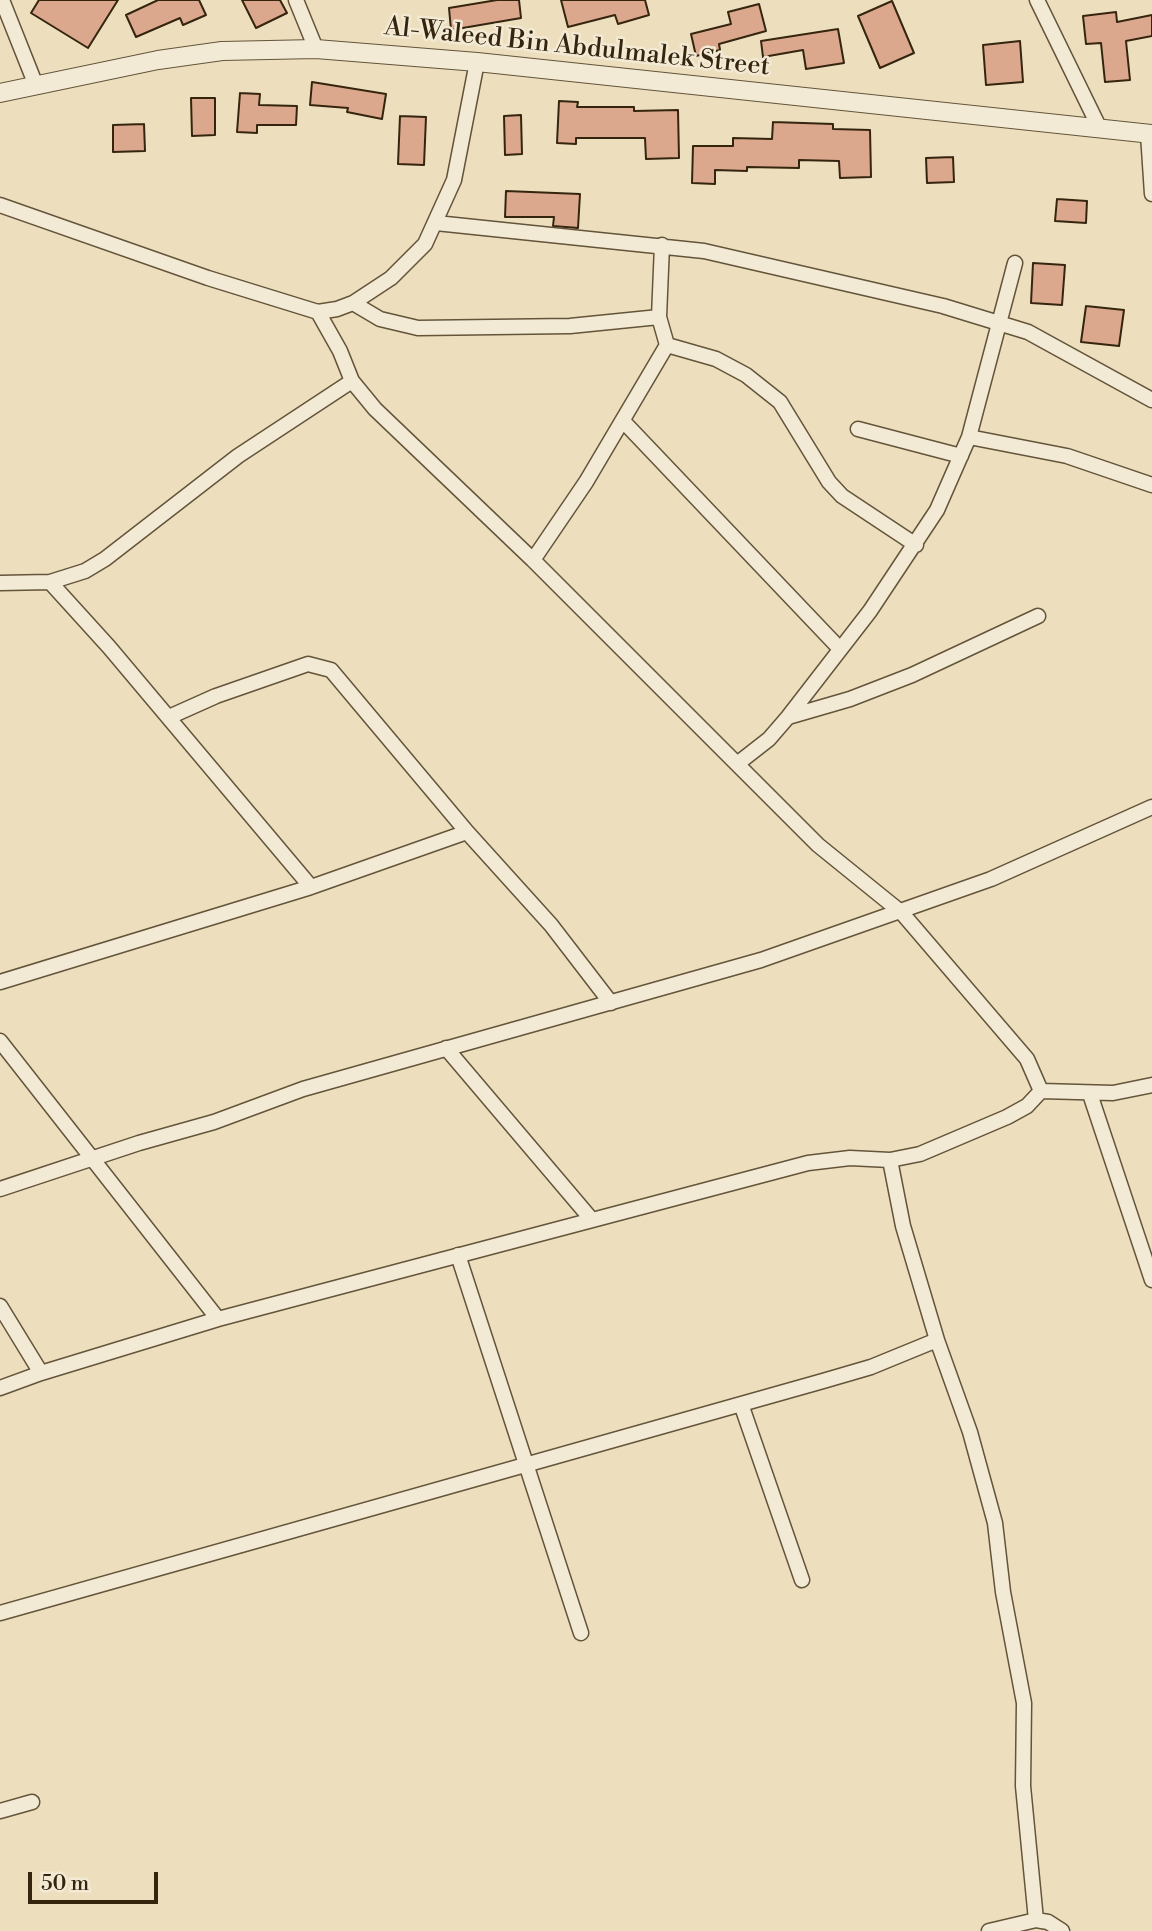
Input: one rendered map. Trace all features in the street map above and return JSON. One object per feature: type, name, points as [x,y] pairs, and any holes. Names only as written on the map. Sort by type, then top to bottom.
[{"type":"street","points":[[2,0],[35,83]]},
{"type":"street","points":[[296,0],[316,49]]},
{"type":"street","points":[[1037,0],[1100,129]]},
{"type":"street","name":"Al-Waleed Bin Abdulmalek Street","points":[[0,93],[35,83],[125,65],[222,51],[316,49],[477,62],[1150,134]]},
{"type":"street","points":[[0,205],[208,278],[318,312],[353,303],[412,260],[436,223],[454,180],[477,62]]},
{"type":"street","points":[[1150,134],[1152,194]]},
{"type":"street","points":[[436,223],[662,245],[732,256],[1002,322],[1053,344],[1152,400]]},
{"type":"street","points":[[533,560],[561,522],[667,345],[660,317],[662,245]]},
{"type":"street","points":[[737,764],[769,739],[788,717],[916,545],[937,510],[969,437],[1002,322],[1015,263]]},
{"type":"street","points":[[353,303],[380,319],[418,328],[570,326],[660,317]]},
{"type":"street","points":[[318,312],[340,351],[352,381],[415,451],[533,560],[818,845],[902,913],[1027,1059],[1041,1091]]},
{"type":"street","points":[[667,345],[716,359],[746,375],[780,402],[829,482],[842,496],[916,545]]},
{"type":"street","points":[[0,583],[65,580],[105,559],[238,456],[352,381]]},
{"type":"street","points":[[623,421],[840,649]]},
{"type":"street","points":[[858,429],[961,456]]},
{"type":"street","points":[[969,437],[1067,456],[1152,485]]},
{"type":"street","points":[[50,582],[169,717],[311,887]]},
{"type":"street","points":[[788,717],[850,699],[912,675],[1038,616]]},
{"type":"street","points":[[169,717],[216,696],[308,664],[325,667],[551,925],[611,1003]]},
{"type":"street","points":[[0,1189],[214,1122],[303,1089],[761,960],[902,913],[991,879],[1152,807]]},
{"type":"street","points":[[0,982],[311,887],[467,832]]},
{"type":"street","points":[[0,1041],[218,1318]]},
{"type":"street","points":[[446,1048],[592,1220]]},
{"type":"street","points":[[1041,1091],[1090,1094],[1152,1085]]},
{"type":"street","points":[[0,1388],[218,1318],[808,1163],[850,1158],[890,1160],[920,1154],[1007,1117],[1027,1106],[1041,1091]]},
{"type":"street","points":[[1090,1094],[1152,1280]]},
{"type":"street","points":[[890,1160],[903,1226],[937,1340],[970,1432],[995,1523],[1003,1592],[1024,1703],[1023,1786],[1036,1920]]},
{"type":"street","points":[[458,1255],[581,1633]]},
{"type":"street","points":[[0,1306],[41,1373]]},
{"type":"street","points":[[0,1612],[238,1548],[524,1463],[872,1367],[937,1340]]},
{"type":"street","points":[[741,1404],[802,1580]]},
{"type":"street","points":[[0,1811],[32,1802]]},
{"type":"street","points":[[989,1931],[1036,1920],[1048,1922],[1062,1931]]},
{"type":"building","points":[[39,0],[118,0],[88,48],[31,13]]},
{"type":"building","points":[[158,0],[199,0],[206,15],[183,25],[180,18],[136,37],[126,15]]},
{"type":"building","points":[[242,0],[280,0],[287,13],[256,28]]},
{"type":"building","points":[[497,0],[519,0],[521,18],[451,30],[449,8]]},
{"type":"building","points":[[561,0],[645,0],[649,15],[618,24],[615,15],[568,27]]},
{"type":"building","points":[[892,1],[914,53],[880,68],[858,16]]},
{"type":"building","points":[[759,4],[766,31],[719,44],[720,50],[696,56],[691,34],[731,24],[728,12]]},
{"type":"building","points":[[1116,12],[1117,22],[1152,15],[1152,36],[1126,41],[1130,80],[1105,82],[1101,43],[1086,44],[1083,16]]},
{"type":"building","points":[[838,29],[844,63],[806,69],[803,50],[763,57],[761,41]]},
{"type":"building","points":[[1020,41],[1023,82],[986,85],[983,45]]},
{"type":"building","points":[[312,82],[386,94],[382,119],[347,112],[348,108],[310,105]]},
{"type":"building","points":[[240,93],[260,94],[259,105],[297,106],[296,125],[257,125],[257,133],[237,132]]},
{"type":"building","points":[[191,98],[215,98],[215,135],[192,136]]},
{"type":"building","points":[[559,101],[578,102],[577,107],[634,107],[634,111],[678,110],[679,158],[646,159],[645,138],[576,138],[576,144],[557,143]]},
{"type":"building","points":[[521,115],[522,154],[505,155],[504,116]]},
{"type":"building","points":[[400,116],[426,117],[424,165],[398,164]]},
{"type":"building","points":[[773,122],[833,124],[833,129],[870,130],[871,177],[840,178],[839,161],[799,160],[799,168],[747,167],[747,171],[715,170],[715,184],[692,183],[693,146],[733,146],[733,138],[772,139]]},
{"type":"building","points":[[144,124],[145,151],[113,152],[113,125]]},
{"type":"building","points":[[953,157],[954,182],[927,183],[926,158]]},
{"type":"building","points":[[506,191],[580,194],[578,228],[553,226],[554,217],[505,217]]},
{"type":"building","points":[[1057,199],[1087,201],[1086,223],[1055,221]]},
{"type":"building","points":[[1033,263],[1065,265],[1062,305],[1031,303]]},
{"type":"building","points":[[1086,306],[1124,310],[1119,346],[1081,342]]}]
